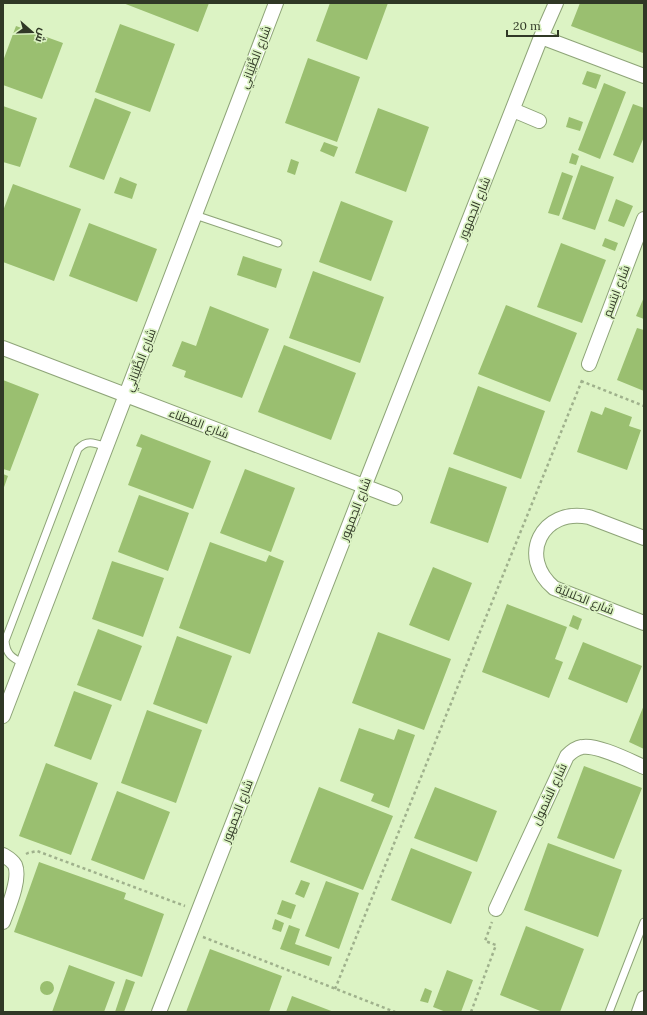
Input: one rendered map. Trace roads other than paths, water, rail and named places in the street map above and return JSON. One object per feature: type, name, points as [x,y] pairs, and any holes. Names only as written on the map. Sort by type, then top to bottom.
[{"type":"street","name":"شارع الظَّبْيَاني","points":[[3,716],[276,3]]},
{"type":"street","name":"شارع الجمهور","points":[[160,1012],[198,911],[554,4]]},
{"type":"street","points":[[541,37],[644,76]]},
{"type":"street","points":[[513,110],[539,121]]},
{"type":"street","name":"شارع ابتسم","points":[[589,364],[644,218]]},
{"type":"street","name":"شارع الفطناء","points":[[3,348],[395,498]]},
{"type":"street","name":"شارع الحَلالِيَّة","points":[[644,538],[588,517],[570,515],[556,520],[545,529],[537,546],[536,556],[537,565],[541,574],[546,582],[554,588],[644,622]]},
{"type":"street","name":"شارع الشمول","points":[[496,910],[567,756],[574,750],[583,746],[592,746],[644,767]]},
{"type":"street","points":[[3,855],[10,859],[15,865],[17,872],[16,881],[3,922]]},
{"type":"street","points":[[639,1012],[644,998]]},
{"type":"lane","points":[[195,214],[278,243]]},
{"type":"lane","points":[[23,663],[9,655],[5,641],[78,449],[82,445],[91,442],[106,447]]},
{"type":"lane","points":[[609,1012],[644,922]]}]
